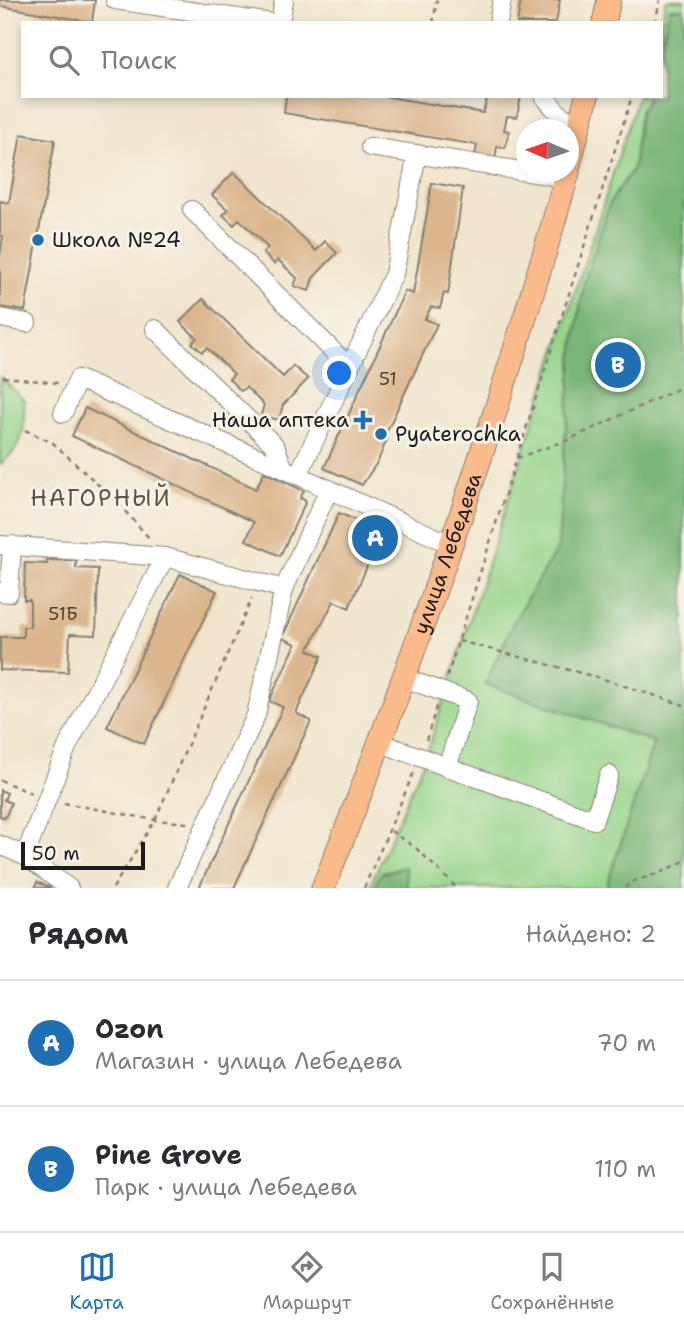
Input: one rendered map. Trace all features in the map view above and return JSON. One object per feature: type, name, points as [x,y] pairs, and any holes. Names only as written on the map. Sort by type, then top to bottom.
[{"type":"main road","points":[[604,21],[609,0]]},
{"type":"main road","name":"улица Лебедева","points":[[579,132],[587,98]]},
{"type":"main road","name":"улица Лебедева","points":[[323,888],[381,743],[450,544],[540,269],[564,182]]},
{"type":"street","points":[[115,0],[258,21]]},
{"type":"street","points":[[280,21],[284,0]]},
{"type":"street","points":[[498,21],[502,0]]},
{"type":"street","points":[[545,98],[556,113],[581,125]]},
{"type":"street","points":[[370,147],[516,167]]},
{"type":"street","points":[[291,472],[349,367],[394,274],[417,154]]},
{"type":"street","points":[[192,210],[349,367]]},
{"type":"street","points":[[0,318],[27,323]]},
{"type":"street","points":[[155,329],[275,446],[291,472]]},
{"type":"street","points":[[63,413],[78,379],[450,544]]},
{"type":"street","points":[[177,888],[256,715],[284,589],[329,489]]},
{"type":"street","points":[[0,592],[9,593],[6,545],[164,556],[284,589]]},
{"type":"street","points":[[25,856],[67,747],[164,556]]},
{"type":"street","points":[[404,677],[468,701],[447,768]]},
{"type":"street","points":[[381,743],[594,820],[609,775]]},
{"type":"street","points":[[0,845],[25,856],[69,888]]},
{"type":"path","points":[[433,21],[437,0]]},
{"type":"path","points":[[655,21],[660,0]]},
{"type":"path","points":[[363,888],[419,758],[459,641],[631,98]]},
{"type":"path","points":[[3,377],[75,385]]},
{"type":"path","points":[[517,458],[568,440],[684,386]]},
{"type":"path","points":[[24,430],[53,443],[116,501],[164,556]]},
{"type":"path","points":[[113,888],[155,820],[259,582]]},
{"type":"path","points":[[459,641],[600,678],[684,705]]},
{"type":"path","points":[[0,779],[46,800],[155,820],[205,825]]},
{"type":"path","points":[[390,830],[417,849],[457,888]]},
{"type":"path","points":[[625,888],[631,882],[660,873],[684,861]]},
{"type":"green space","points":[[666,0],[684,0],[684,888],[369,888],[426,756],[637,98],[663,98],[661,21]]},
{"type":"green space","points":[[670,8],[684,8],[684,888],[606,888],[654,742],[485,684],[516,617],[558,547],[565,437],[584,283],[610,202],[633,168],[640,112],[648,98],[663,98],[663,36]]},
{"type":"green space","points":[[0,377],[24,400],[24,410],[19,443],[0,464]]},
{"type":"green space","points":[[405,867],[407,888],[374,888],[381,873]]},
{"type":"building","points":[[0,0],[95,0],[92,21],[0,6]]},
{"type":"building","points":[[521,0],[560,0],[556,21],[517,21]]},
{"type":"building","points":[[286,98],[395,98],[483,113],[487,98],[521,98],[517,117],[507,116],[504,130],[509,131],[505,148],[497,146],[495,159],[475,156],[477,145],[284,113]]},
{"type":"building","points":[[21,134],[55,140],[25,311],[0,307],[0,256],[3,236],[0,235],[0,201],[9,203]]},
{"type":"building","points":[[234,172],[316,251],[325,241],[337,253],[313,278],[309,291],[294,286],[297,278],[278,260],[274,264],[263,253],[268,248],[239,219],[234,225],[223,215],[228,210],[212,195]]},
{"type":"building","points":[[432,183],[463,188],[448,294],[444,293],[440,308],[431,307],[425,319],[437,324],[386,433],[387,439],[378,461],[362,485],[324,468],[405,291],[413,294]]},
{"type":"building","points":[[203,299],[283,377],[293,366],[308,379],[283,405],[279,420],[261,415],[264,405],[246,387],[241,391],[229,379],[234,374],[207,348],[202,352],[192,343],[197,338],[180,322]]},
{"type":"building","points":[[85,408],[256,489],[264,472],[304,491],[300,498],[306,501],[280,556],[246,540],[254,522],[72,436]]},
{"type":"building","points":[[339,513],[382,532],[349,608],[334,601],[308,650],[322,656],[296,713],[311,721],[234,888],[199,888],[283,707],[269,701],[296,644],[282,638]]},
{"type":"building","points":[[47,560],[76,561],[76,568],[98,569],[96,635],[70,634],[68,672],[0,670],[0,637],[23,637],[23,627],[30,627],[30,600],[24,600],[25,563],[47,564]]},
{"type":"building","points":[[180,574],[217,591],[144,744],[107,727]]},
{"type":"building","points":[[0,790],[7,793],[4,800],[11,803],[5,818],[0,816]]},
{"type":"building","points":[[37,882],[51,888],[35,888]]},
{"type":"place","name":"Школа №24","points":[[38,240]]},
{"type":"place","name":"Pine Grove","points":[[618,365]]},
{"type":"place","name":"Наша аптека","points":[[363,420]]},
{"type":"place","name":"Pyaterochka","points":[[381,434]]},
{"type":"place","name":"Ozon","points":[[375,538]]},
{"type":"district","name":"НАГОРНЫЙ","points":[[101,498]]}]
